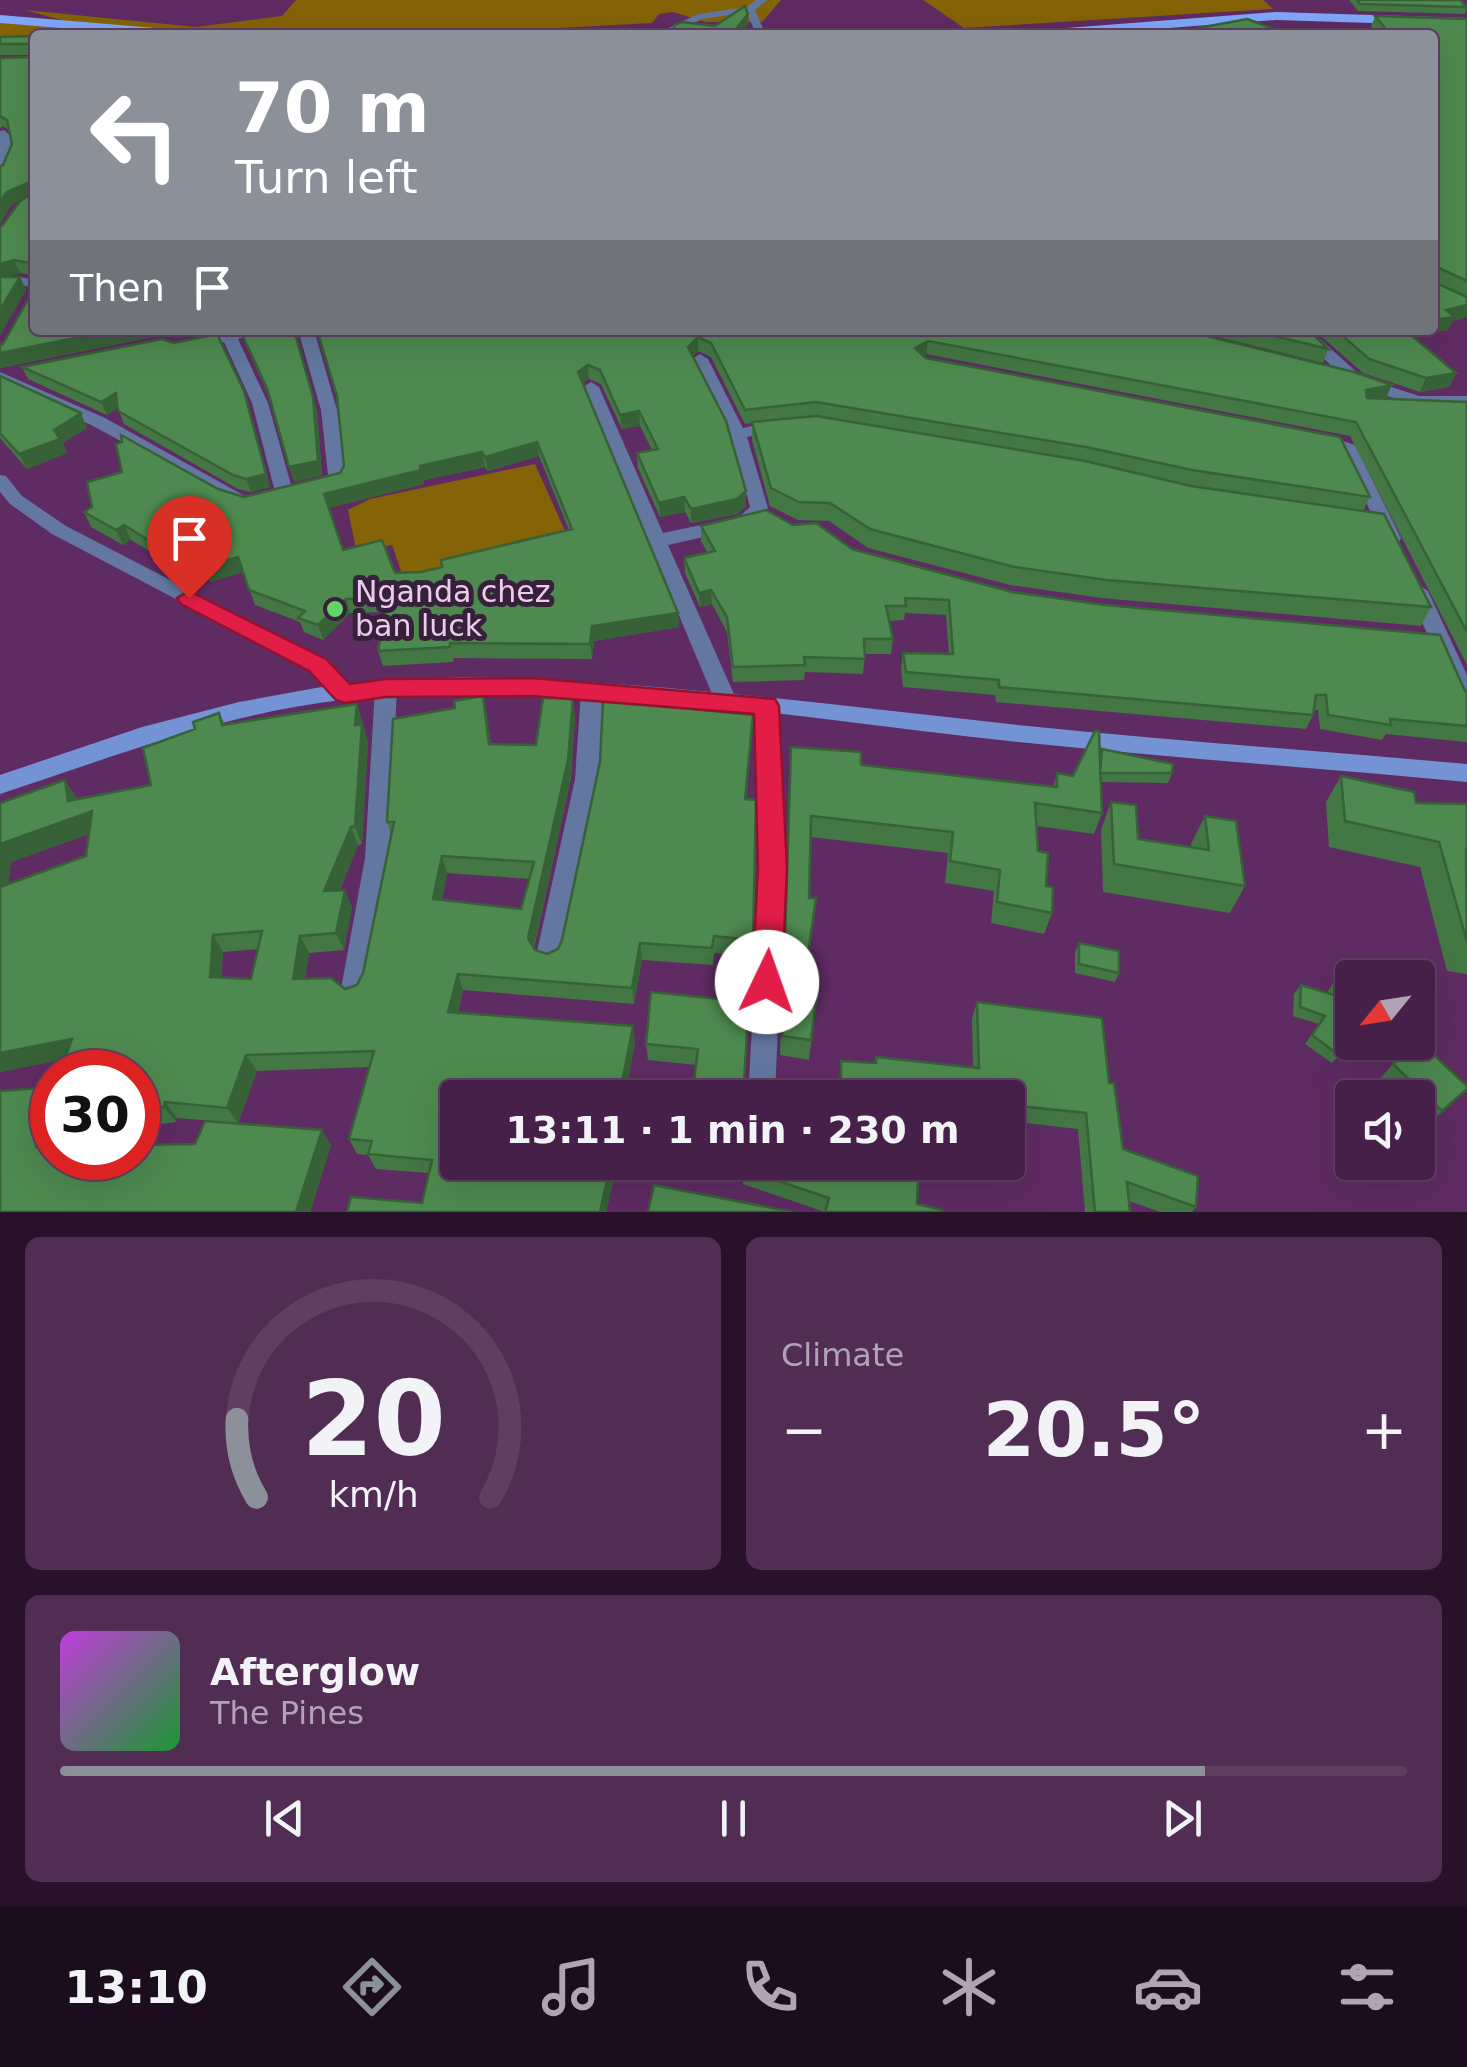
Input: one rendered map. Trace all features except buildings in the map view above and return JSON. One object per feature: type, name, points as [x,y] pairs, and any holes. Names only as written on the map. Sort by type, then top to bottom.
[{"type":"main road","points":[[1093,30],[1276,16],[1467,22]]},
{"type":"main road","points":[[0,19],[131,30]]},
{"type":"street","points":[[671,30],[701,16],[750,9],[762,0]]},
{"type":"street","points":[[750,9],[759,30]]},
{"type":"street","points":[[0,176],[8,151],[4,133]]},
{"type":"street","points":[[0,284],[21,280],[30,290]]},
{"type":"street","points":[[178,347],[234,335]]},
{"type":"street","points":[[0,377],[99,422],[231,496],[250,502],[335,481],[329,410],[307,335]]},
{"type":"street","points":[[1307,335],[1355,379]]},
{"type":"street","points":[[229,336],[260,403],[284,492]]},
{"type":"street","points":[[656,541],[745,522],[759,508],[738,434],[700,359]]},
{"type":"street","points":[[0,377],[35,370]]},
{"type":"street","points":[[1322,372],[1418,401],[1467,401]]},
{"type":"street","points":[[590,388],[726,701]]},
{"type":"street","points":[[738,434],[793,422]]},
{"type":"street","points":[[1294,433],[1333,440],[1349,449],[1376,522],[1405,565],[1432,638],[1467,698]]},
{"type":"street","points":[[0,480],[16,500],[60,530],[318,665],[345,694]]},
{"type":"street","points":[[754,516],[769,515],[782,522]]},
{"type":"street","points":[[0,785],[193,720],[386,688],[532,687],[726,701],[977,729],[1467,773]]},
{"type":"street","points":[[354,989],[377,858],[386,688]]},
{"type":"street","points":[[548,956],[587,779],[592,691]]},
{"type":"street","points":[[762,1080],[772,868],[766,706]]},
{"type":"shaded area","points":[[296,0],[781,0],[762,22],[705,22],[673,12],[659,14],[652,23],[521,30],[30,30],[30,43],[0,45],[0,23],[65,21],[25,10],[196,27],[282,16]]},
{"type":"shaded area","points":[[923,0],[1263,0],[1273,9],[964,28]]},
{"type":"shaded area","points":[[535,464],[570,542],[407,584],[375,578],[401,571],[392,545],[357,553],[348,510],[370,499]]},
{"type":"place","name":"Nganda chez ban luck","points":[[335,609]]},
{"type":"route","points":[[189,598],[318,665],[345,694],[386,688],[532,687],[766,706],[772,868],[767,982]]}]
